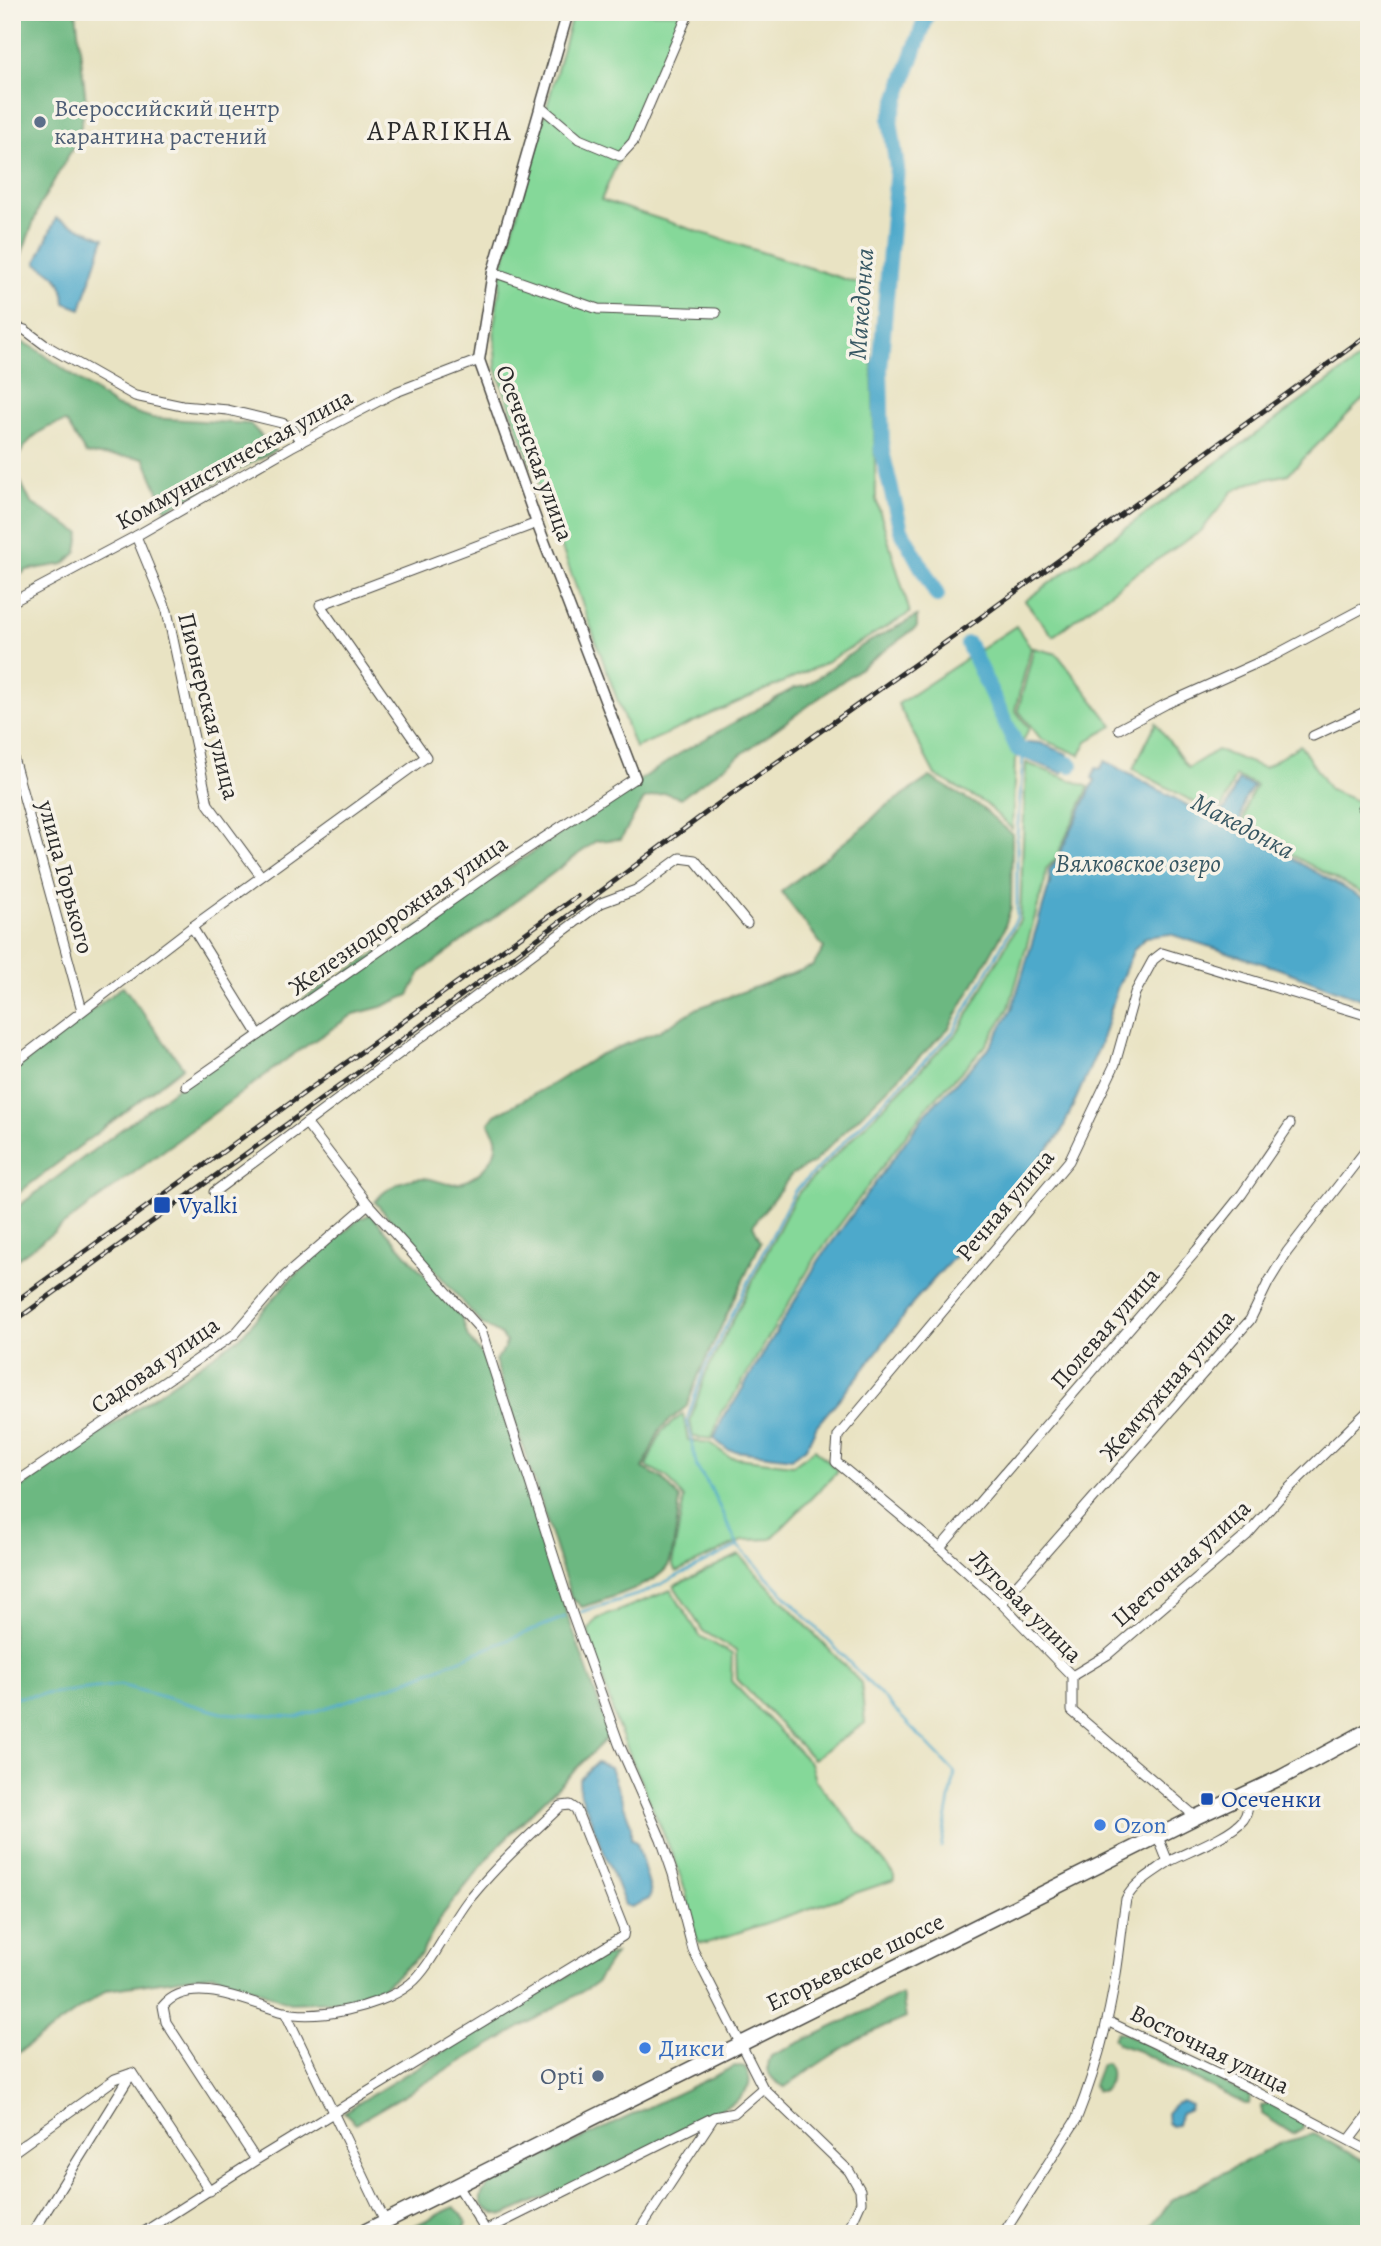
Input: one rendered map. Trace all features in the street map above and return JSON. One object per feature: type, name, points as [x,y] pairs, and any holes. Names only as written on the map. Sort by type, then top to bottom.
[{"type":"main road","name":"Егорьевское шоссе","points":[[373,2229],[457,2184],[1248,1793],[1369,1730]]},
{"type":"street","name":"Осеченская улица","points":[[568,12],[493,272],[479,360],[537,523],[635,778]]},
{"type":"street","points":[[540,106],[579,139],[620,156],[633,142],[689,12]]},
{"type":"street","points":[[493,272],[598,309],[716,313]]},
{"type":"street","points":[[12,326],[25,330],[45,345],[135,396],[182,406],[228,410],[282,423],[291,428],[301,442]]},
{"type":"street","name":"Коммунистическая улица","points":[[12,602],[396,392],[479,360]]},
{"type":"street","points":[[12,1065],[192,927],[426,757],[320,605],[537,523]]},
{"type":"street","name":"Пионерская улица","points":[[136,536],[167,611],[208,804],[261,876]]},
{"type":"street","points":[[1119,729],[1166,704],[1275,655],[1369,605]]},
{"type":"street","points":[[1313,736],[1369,710]]},
{"type":"street","name":"улица Горького","points":[[12,754],[82,1010]]},
{"type":"street","name":"Железнодорожная улица","points":[[186,1086],[498,868],[635,778]]},
{"type":"street","points":[[214,1192],[601,903],[636,890],[680,858],[695,860],[747,923]]},
{"type":"street","points":[[192,927],[260,1035]]},
{"type":"street","name":"Речная улица","points":[[836,1462],[838,1436],[1069,1161],[1115,1064],[1135,993],[1153,960],[1162,953],[1369,1016]]},
{"type":"street","points":[[306,1123],[368,1203],[481,1330],[572,1613],[619,1744],[661,1839],[673,1874],[693,1950],[763,2088],[849,2171],[860,2190],[861,2202],[843,2234]]},
{"type":"street","name":"Полевая улица","points":[[940,1548],[1197,1250],[1242,1194],[1290,1124]]},
{"type":"street","name":"Жемчужная улица","points":[[1001,1603],[1250,1320],[1287,1252],[1369,1146]]},
{"type":"street","name":"Садовая улица","points":[[12,1485],[235,1334],[285,1276],[368,1203]]},
{"type":"street","name":"Цветочная улица","points":[[1072,1676],[1107,1655],[1247,1535],[1283,1494],[1369,1410]]},
{"type":"street","name":"Луговая улица","points":[[836,1462],[940,1548],[1001,1603],[1072,1676],[1072,1711],[1196,1818]]},
{"type":"street","name":"Восточная улица","points":[[1248,1793],[1248,1810],[1242,1821],[1220,1837],[1168,1862],[1130,1890],[1126,1899],[1107,2021],[1249,2088],[1369,2151]]},
{"type":"street","points":[[141,2234],[256,2160],[623,1936],[624,1930],[576,1809],[570,1805],[561,1806],[507,1857],[470,1898],[412,1983],[395,1994],[348,2010],[310,2014],[285,2012],[239,1996],[204,1991],[183,1993],[169,1998],[163,2006],[166,2022],[256,2160]]},
{"type":"street","points":[[1158,1837],[1168,1862]]},
{"type":"street","points":[[285,2012],[335,2114],[373,2229]]},
{"type":"street","points":[[1003,2234],[1076,2120],[1107,2021]]},
{"type":"street","points":[[132,2073],[210,2191]]},
{"type":"street","points":[[12,2153],[115,2079],[132,2073]]},
{"type":"street","points":[[32,2234],[132,2073]]},
{"type":"street","points":[[457,2184],[483,2232],[714,2117],[734,2113],[763,2088]]},
{"type":"street","points":[[1350,2139],[1369,2114]]},
{"type":"street","points":[[637,2234],[714,2117]]},
{"type":"green space","name":"Всероссийский центр карантина растений","points":[[12,12],[76,12],[86,102],[78,139],[40,205],[12,280]]},
{"type":"green space","points":[[573,12],[683,13],[601,200],[869,287],[861,287],[872,366],[876,499],[910,613],[819,666],[635,748],[496,368],[494,325],[503,265]]},
{"type":"green space","points":[[12,338],[35,348],[115,406],[152,418],[250,424],[275,450],[166,510],[144,458],[86,454],[66,422],[48,427],[27,444],[14,468],[31,503],[80,533],[77,552],[64,564],[27,570],[12,581]]},
{"type":"green space","points":[[1369,352],[1369,384],[1364,398],[1288,474],[1250,483],[1233,491],[1201,531],[1135,574],[1053,636],[1025,601]]},
{"type":"green space","points":[[917,616],[917,627],[681,798],[665,793],[644,799],[621,839],[596,841],[421,972],[409,995],[381,1007],[354,1014],[291,1056],[12,1263],[12,1211],[257,1028],[458,902],[679,754],[794,688],[806,686],[863,645]]},
{"type":"green space","points":[[1016,626],[1031,648],[1015,710],[1029,728],[1015,760],[1012,829],[986,804],[935,775],[898,704]]},
{"type":"green space","points":[[1034,648],[1057,654],[1113,726],[1087,741],[1080,755],[1041,739],[1018,710]]},
{"type":"green space","points":[[1156,723],[1188,768],[1217,750],[1264,768],[1300,745],[1330,790],[1369,806],[1369,897],[1242,828],[1247,803],[1256,785],[1235,776],[1223,806],[1212,812],[1133,769]]},
{"type":"green space","points":[[1026,763],[1089,787],[1055,860],[1046,869],[1045,881],[1009,1008],[984,1048],[926,1108],[816,1257],[731,1401],[721,1412],[712,1439],[693,1437],[690,1421],[705,1375],[796,1195],[958,1032],[1020,920]]},
{"type":"green space","points":[[930,777],[982,808],[1012,834],[1011,907],[1003,932],[949,1028],[813,1163],[792,1174],[753,1225],[761,1242],[699,1374],[687,1406],[660,1429],[643,1468],[663,1479],[680,1499],[669,1564],[664,1571],[643,1585],[582,1607],[571,1597],[495,1360],[502,1353],[506,1342],[501,1335],[482,1324],[375,1202],[390,1188],[410,1179],[426,1178],[450,1184],[467,1181],[489,1163],[493,1155],[496,1138],[489,1123],[495,1115],[599,1055],[659,1031],[698,1008],[813,966],[824,948],[781,892],[865,826],[882,809]]},
{"type":"green space","points":[[123,986],[183,1067],[12,1198],[12,1072]]},
{"type":"green space","points":[[371,1214],[462,1318],[468,1337],[485,1359],[545,1537],[542,1549],[610,1735],[498,1846],[443,1914],[421,1954],[384,1986],[341,2001],[290,2003],[214,1974],[107,1990],[12,2057],[12,1494],[240,1337],[290,1280],[359,1219]]},
{"type":"green space","points":[[683,1414],[688,1440],[710,1443],[729,1457],[793,1465],[815,1449],[838,1471],[771,1539],[744,1540],[676,1572],[672,1564],[684,1498],[667,1477],[646,1466],[662,1431]]},
{"type":"green space","points":[[739,1555],[861,1683],[865,1723],[813,1759],[737,1679],[736,1651],[703,1631],[674,1586]]},
{"type":"green space","points":[[671,1590],[700,1636],[732,1654],[731,1681],[810,1763],[815,1780],[894,1874],[894,1880],[707,1943],[699,1942],[676,1863],[616,1722],[588,1631],[597,1619]]},
{"type":"green space","points":[[615,1954],[595,1984],[356,2123],[344,2112],[598,1957]]},
{"type":"green space","points":[[902,1994],[906,2018],[860,2038],[785,2087],[768,2071],[771,2056]]},
{"type":"green space","points":[[1117,2032],[1124,2033],[1250,2096],[1249,2104],[1118,2044],[1113,2038]]},
{"type":"green space","points":[[1106,2063],[1110,2070],[1109,2080],[1103,2091],[1097,2091],[1093,2085],[1101,2064]]},
{"type":"green space","points":[[735,2066],[745,2068],[749,2078],[746,2090],[736,2101],[592,2177],[504,2215],[484,2207],[482,2193],[493,2181]]},
{"type":"green space","points":[[1268,2103],[1303,2123],[1303,2128],[1293,2134],[1262,2114],[1262,2106]]},
{"type":"green space","points":[[1314,2134],[1369,2163],[1369,2234],[1145,2234],[1173,2199],[1281,2143]]},
{"type":"green space","points":[[454,2207],[462,2214],[466,2223],[461,2234],[397,2234]]},
{"type":"water","points":[[56,218],[104,238],[81,309],[65,303],[63,289],[57,278],[36,263]]},
{"type":"water","points":[[1029,742],[1040,743],[1068,754],[1067,759],[1072,761],[1070,770],[1064,768],[1062,773],[1023,758],[1018,749]]},
{"type":"water","name":"Вялковское озеро","points":[[1105,761],[1211,818],[1226,808],[1238,780],[1253,786],[1244,800],[1239,829],[1369,902],[1369,1002],[1277,968],[1170,934],[1146,937],[1134,949],[1117,989],[1101,1043],[1060,1135],[917,1298],[861,1373],[817,1425],[807,1446],[792,1458],[728,1450],[714,1439],[725,1413],[734,1403],[819,1260],[927,1112],[988,1050],[1012,1009],[1050,883],[1049,870],[1056,862],[1095,780],[1092,778],[1096,768],[1100,769]]},
{"type":"water","points":[[597,1762],[610,1767],[631,1825],[631,1839],[637,1843],[651,1893],[649,1899],[632,1907],[625,1905],[580,1792],[579,1779]]},
{"type":"water","points":[[1182,2101],[1191,2105],[1190,2110],[1180,2114],[1177,2125],[1172,2126],[1168,2123],[1167,2113],[1176,2103]]},
{"type":"waterway","name":"Македонка","points":[[928,12],[890,120],[897,168],[880,369],[882,452],[901,530],[937,595]]},
{"type":"waterway","name":"Македонка","points":[[968,644],[1018,749],[1071,765]]},
{"type":"waterway","points":[[941,1847],[955,1773],[738,1546],[710,1487],[697,1468],[687,1420],[703,1372],[794,1192],[954,1031],[1017,918],[1017,835],[1023,758]]},
{"type":"waterway","points":[[581,1612],[643,1593],[738,1546]]},
{"type":"waterway","points":[[12,1698],[120,1685],[222,1713],[298,1717],[406,1681],[565,1617]]},
{"type":"railway","points":[[12,1323],[352,1077],[711,809],[977,620],[1369,334]]},
{"type":"railway","points":[[12,1304],[577,896]]},
{"type":"place","name":"Всероссийский центр карантина растений","points":[[40,122]]},
{"type":"place","name":"Vyalki","points":[[162,1205]]},
{"type":"place","name":"Осеченки","points":[[1207,1799]]},
{"type":"place","name":"Ozon","points":[[1100,1825]]},
{"type":"place","name":"Дикси","points":[[645,2048]]},
{"type":"place","name":"Opti","points":[[598,2076]]},
{"type":"district","name":"APARIKHA","points":[[440,131]]}]
